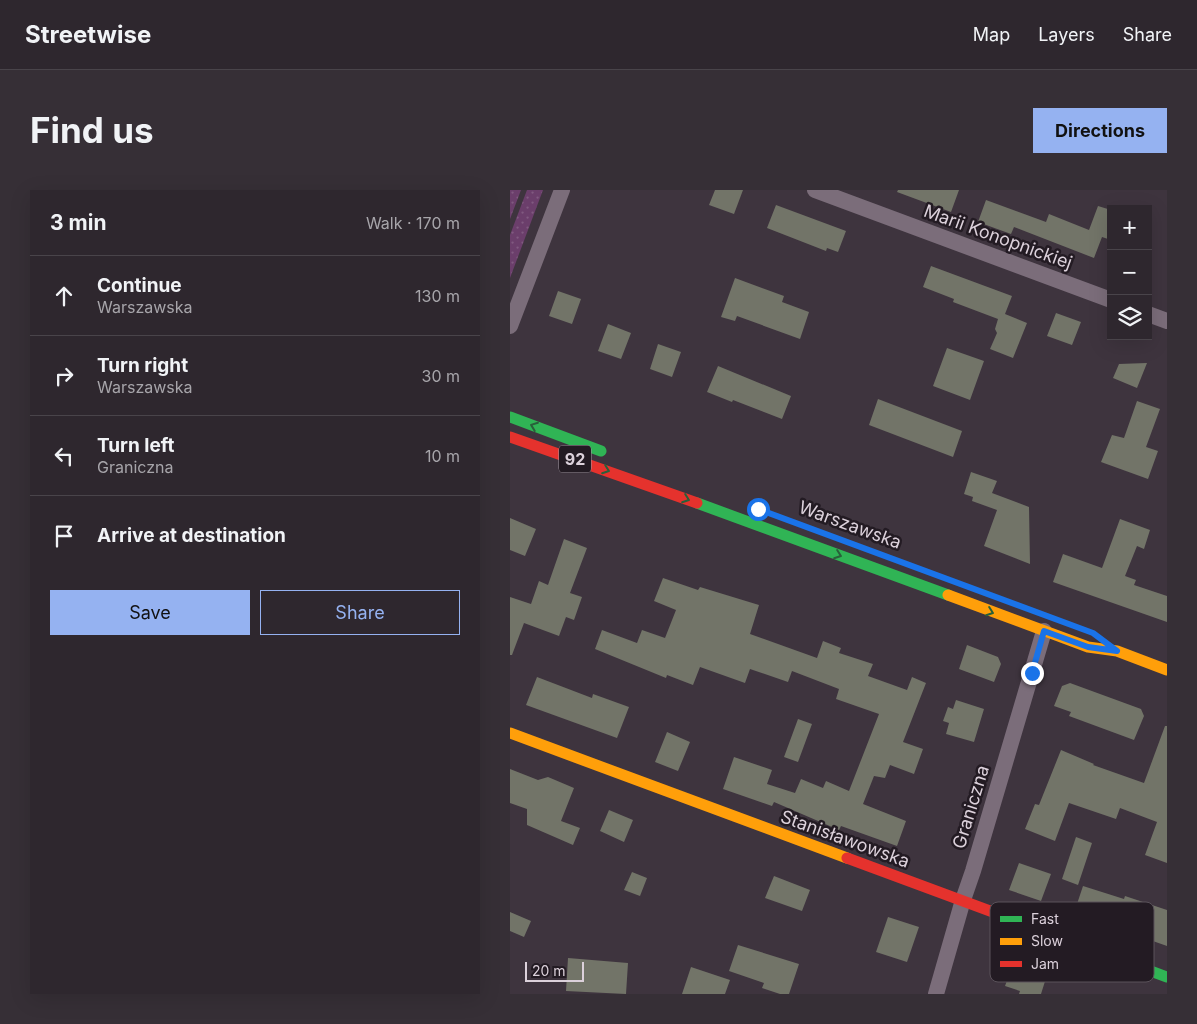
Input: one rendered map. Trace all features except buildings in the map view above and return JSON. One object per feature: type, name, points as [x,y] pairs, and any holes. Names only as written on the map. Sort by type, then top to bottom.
[{"type":"main road","name":"92","points":[[510,417],[613,455]]},
{"type":"main road","name":"Warszawska","points":[[510,437],[723,512],[1088,647],[1117,651],[1167,670]]},
{"type":"main road","name":"Warszawska","points":[[1099,637],[1117,651]]},
{"type":"main road","name":"Stanisławowska","points":[[510,733],[990,911]]},
{"type":"main road","name":"Stanisławowska","points":[[1154,972],[1167,977]]},
{"type":"street","points":[[510,326],[562,190]]},
{"type":"street","name":"Marii Konopnickiej","points":[[815,190],[1107,299]]},
{"type":"street","points":[[1152,315],[1167,321]]},
{"type":"street","name":"Graniczna","points":[[936,994],[962,900],[973,871],[1044,631]]},
{"type":"shaded area","points":[[510,190],[521,190],[510,219]]},
{"type":"shaded area","points":[[527,190],[543,190],[510,278],[510,235]]},
{"type":"traffic: fast","points":[[510,417],[601,451]]},
{"type":"traffic: fast","points":[[697,503],[948,595]]},
{"type":"traffic: fast","points":[[1154,972],[1167,977]]},
{"type":"traffic: slow","points":[[948,595],[1088,647],[1117,651],[1167,670]]},
{"type":"traffic: slow","points":[[510,733],[847,858]]},
{"type":"traffic: jam","points":[[510,437],[697,503]]},
{"type":"traffic: jam","points":[[847,858],[990,911]]},
{"type":"route","points":[[758,509],[1093,633],[1117,651],[1088,647],[1044,631],[1032,673]]}]
